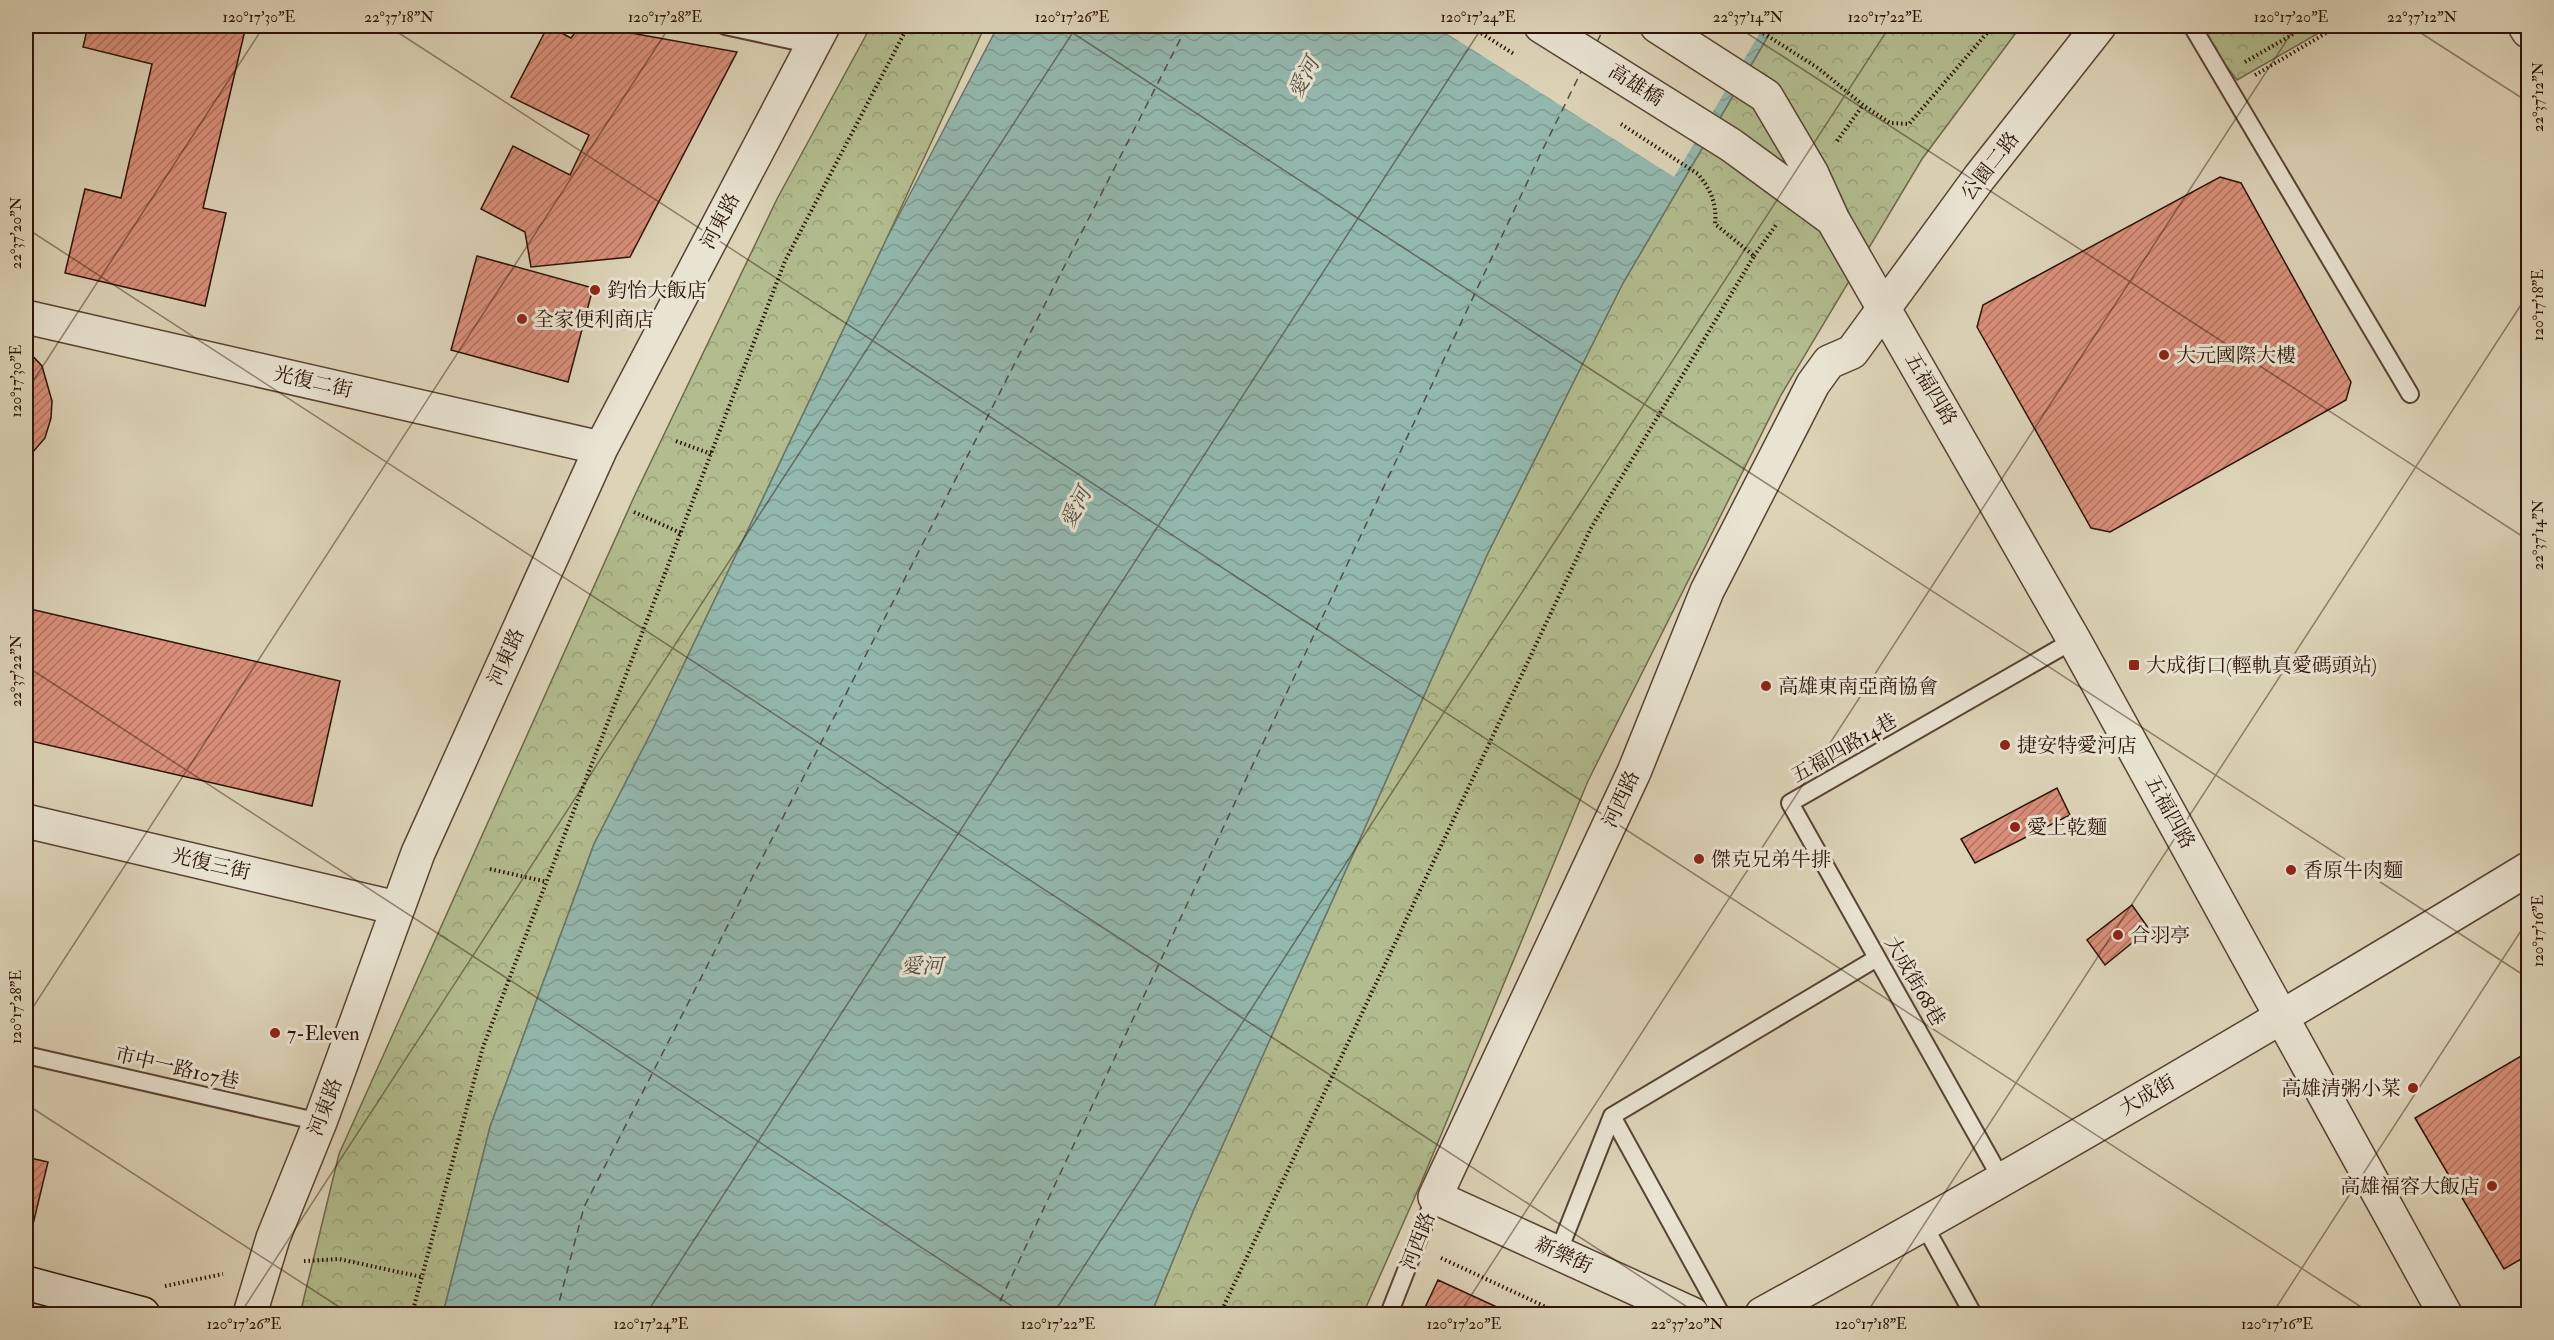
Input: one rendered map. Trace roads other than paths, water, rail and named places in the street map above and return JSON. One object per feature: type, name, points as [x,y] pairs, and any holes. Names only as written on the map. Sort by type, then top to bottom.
[{"type":"street","name":"高雄橋","points":[[1541,26],[1731,146]]},
{"type":"street","name":"五福四路","points":[[1658,26],[1766,96],[1812,174],[1833,220],[2074,640],[2445,1314]]},
{"type":"street","name":"公園二路","points":[[1884,308],[1979,178],[2099,26]]},
{"type":"street","points":[[2525,26],[2529,31]]},
{"type":"street","name":"河東路","points":[[250,1314],[273,1238],[320,1122],[418,853],[601,448],[818,35]]},
{"type":"street","name":"五福四路","points":[[1731,146],[1833,220]]},
{"type":"street","name":"河西路","points":[[1435,1197],[1634,772],[1707,591],[1813,384],[1829,362],[1852,352],[1884,308]]},
{"type":"street","name":"光復二街","points":[[26,317],[601,448]]},
{"type":"street","name":"光復三街","points":[[26,820],[397,908]]},
{"type":"street","name":"大成街","points":[[1762,1314],[1924,1225],[2283,1017],[2529,869]]},
{"type":"street","name":"新樂街","points":[[1435,1197],[1692,1314]]},
{"type":"street","points":[[26,1283],[142,1314]]},
{"type":"lane","points":[[725,26],[818,35]]},
{"type":"lane","points":[[2192,26],[2410,394]]},
{"type":"lane","name":"五福四路14巷","points":[[1790,803],[2074,640]]},
{"type":"lane","name":"大成街68巷","points":[[1790,803],[2002,1180]]},
{"type":"lane","points":[[1558,1253],[1612,1116],[1877,958]]},
{"type":"lane","name":"市中一路107巷","points":[[26,1055],[320,1122]]},
{"type":"lane","points":[[1612,1116],[1721,1314]]},
{"type":"lane","name":"河西路","points":[[1389,1314],[1435,1197]]},
{"type":"lane","points":[[1924,1225],[1973,1314]]},
{"type":"water","name":"愛河","points":[[998,26],[1774,26],[1623,283],[1488,553],[1194,1209],[1151,1314],[443,1314],[490,1127],[594,844],[653,729],[887,238]]},
{"type":"place","name":"鈞怡大飯店","points":[[595,290]]},
{"type":"place","name":"全家便利商店","points":[[522,319]]},
{"type":"place","name":"大元國際大樓","points":[[2164,355]]},
{"type":"place","name":"大成街口(輕軌真愛碼頭站)","points":[[2134,665]]},
{"type":"place","name":"高雄東南亞商協會","points":[[1766,686]]},
{"type":"place","name":"捷安特愛河店","points":[[2005,745]]},
{"type":"place","name":"愛上乾麵","points":[[2015,827]]},
{"type":"place","name":"傑克兄弟牛排","points":[[1699,859]]},
{"type":"place","name":"香原牛肉麵","points":[[2291,870]]},
{"type":"place","name":"合羽亭","points":[[2118,935]]},
{"type":"place","name":"7-Eleven","points":[[275,1033]]},
{"type":"place","name":"高雄清粥小菜","points":[[2413,1088]]},
{"type":"place","name":"高雄福容大飯店","points":[[2492,1186]]}]
